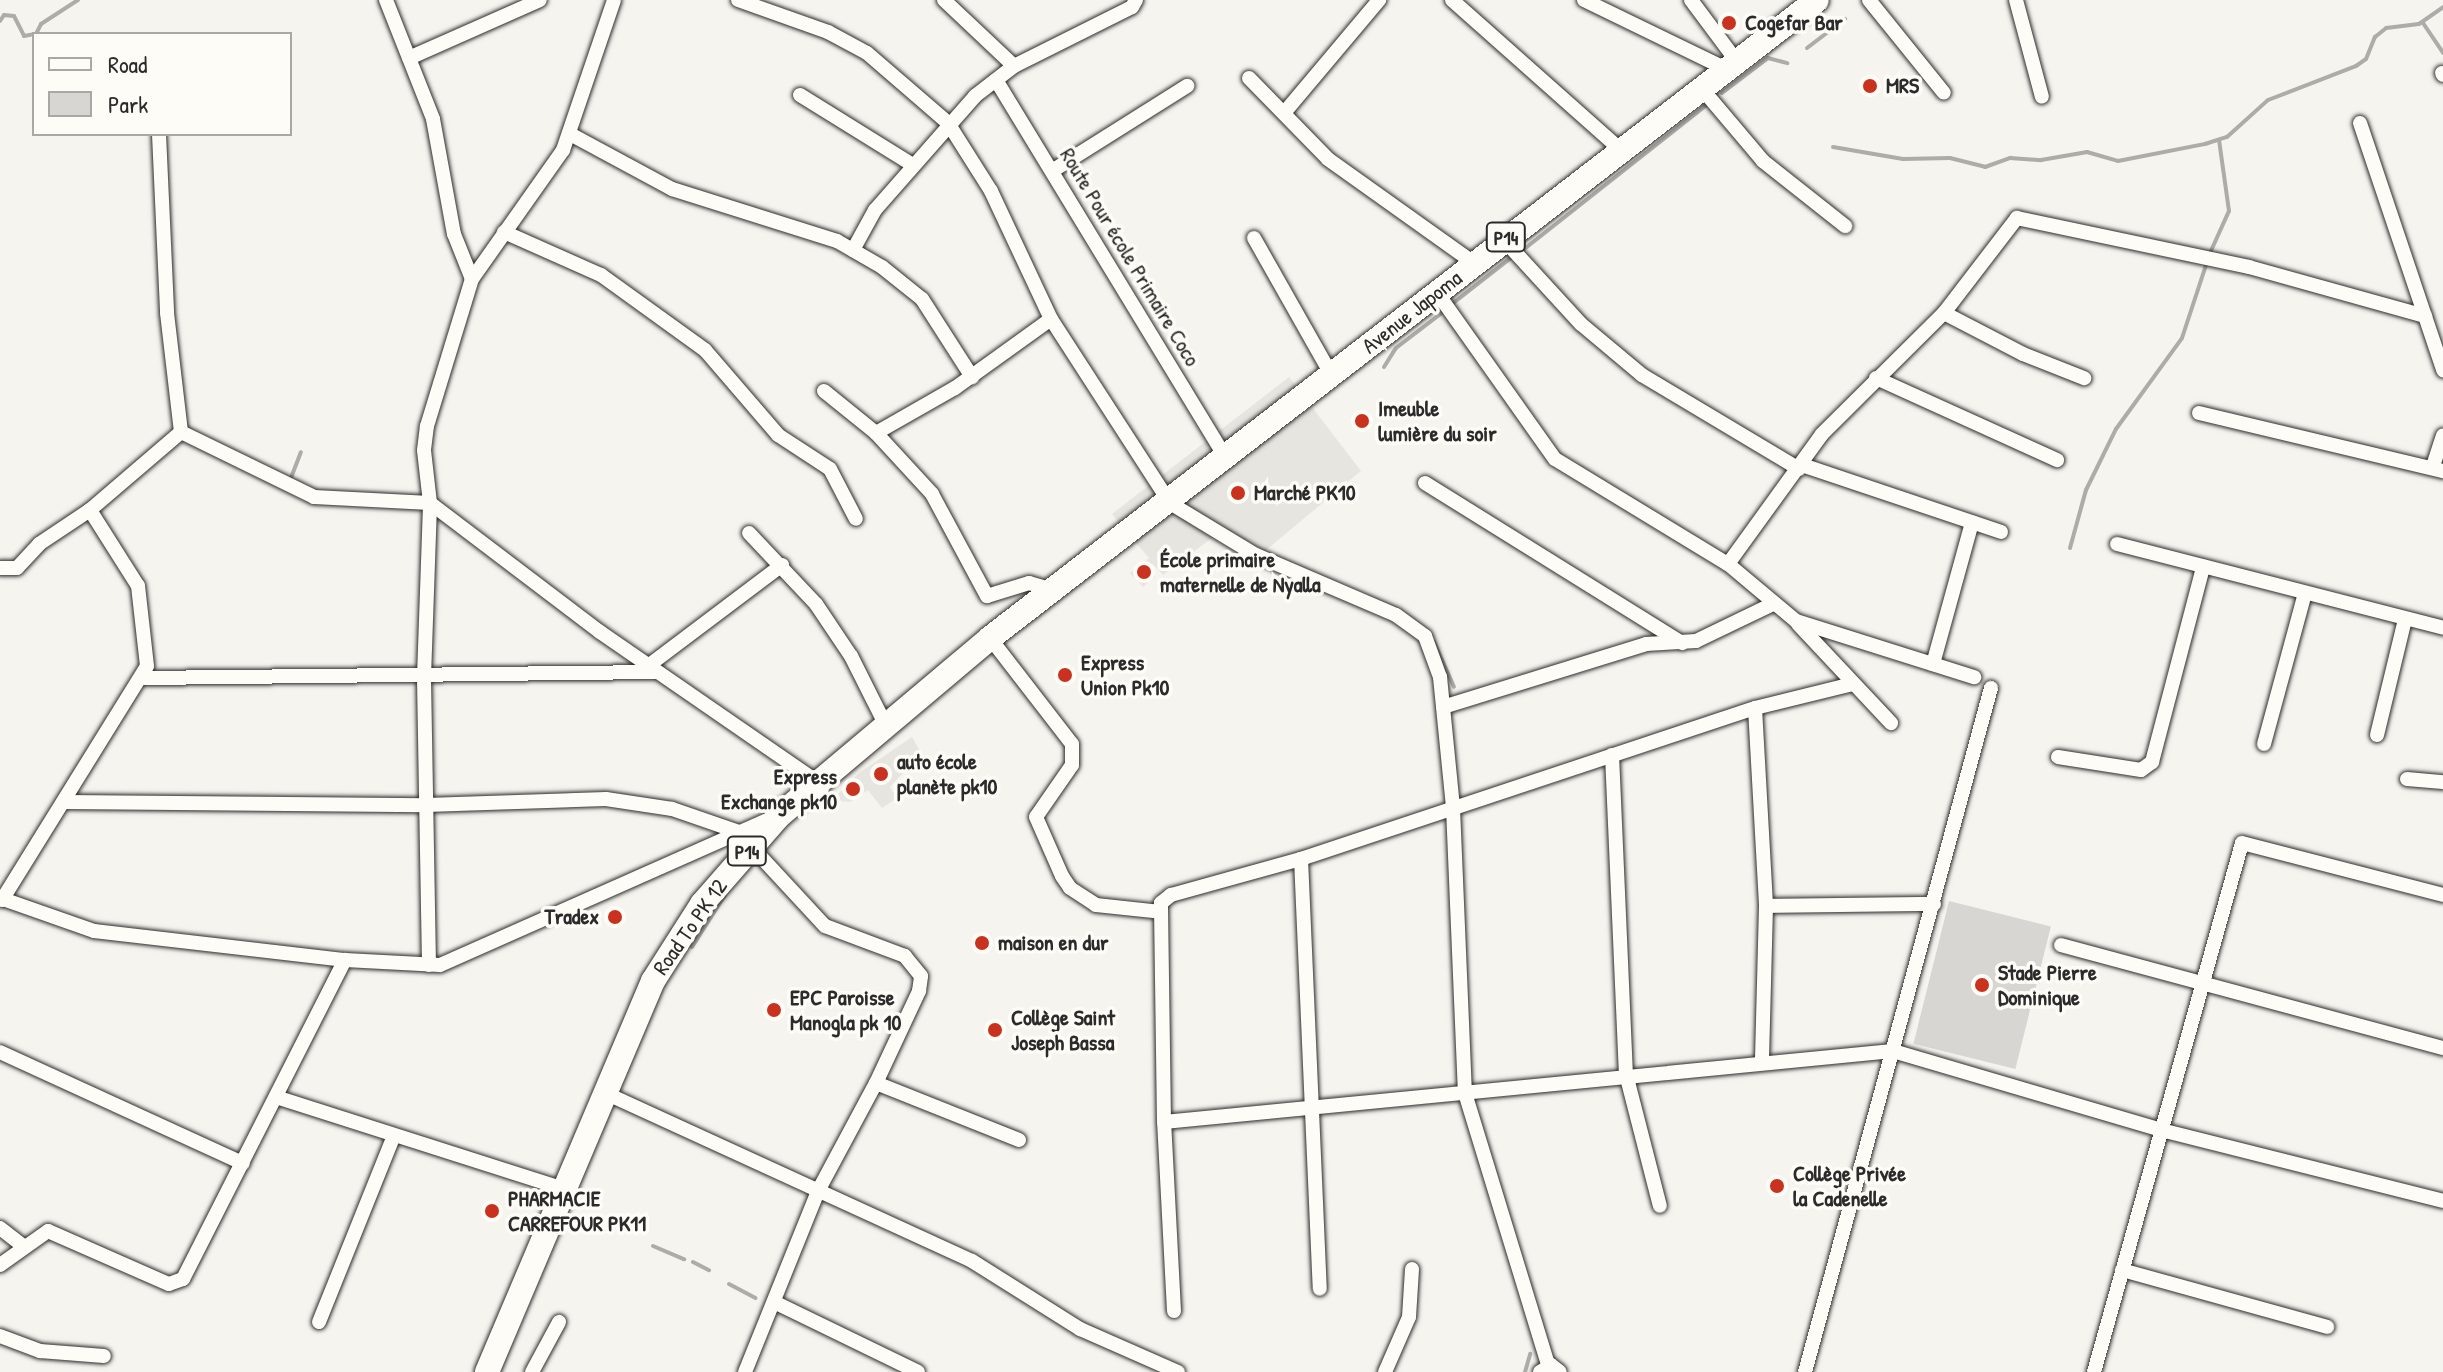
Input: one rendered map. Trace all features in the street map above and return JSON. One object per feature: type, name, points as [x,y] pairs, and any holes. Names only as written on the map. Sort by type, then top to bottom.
[{"type":"main road","name":"Avenue Japoma","points":[[1199,479],[1438,294],[1503,239],[1703,90],[1733,66],[1790,9],[1817,0]]},
{"type":"main road","name":"Road To PK 12","points":[[487,1372],[603,1092],[666,957],[745,839],[780,815],[816,781],[990,638],[1199,479]]},
{"type":"street","points":[[386,0],[433,119],[454,234],[472,279]]},
{"type":"street","points":[[409,58],[540,0]]},
{"type":"street","points":[[429,965],[424,677],[430,503],[424,450],[427,426],[472,279],[555,164],[570,134],[614,0]]},
{"type":"street","points":[[738,0],[828,32],[867,53],[948,123],[991,191],[1051,319],[1170,503],[1256,555],[1412,624],[1434,655],[1443,707],[1453,808],[1465,1093],[1549,1370]]},
{"type":"street","points":[[945,0],[1014,66]]},
{"type":"street","points":[[853,250],[871,215],[948,123],[996,80],[1014,66],[1132,7],[1136,0]]},
{"type":"street","points":[[1284,113],[1379,0]]},
{"type":"street","points":[[1452,0],[1622,151]]},
{"type":"street","points":[[1584,0],[1733,66]]},
{"type":"street","points":[[1691,0],[1733,66]]},
{"type":"street","points":[[1869,0],[1944,93]]},
{"type":"street","points":[[2016,0],[2042,97]]},
{"type":"street","points":[[1249,78],[1328,159],[1474,263]]},
{"type":"street","name":"Route Pour école Primaire Coco","points":[[996,80],[1226,458]]},
{"type":"street","points":[[1052,171],[1187,86]]},
{"type":"street","points":[[1703,90],[1774,171],[1845,226]]},
{"type":"street","points":[[800,95],[913,165]]},
{"type":"street","points":[[2360,123],[2443,370]]},
{"type":"street","points":[[570,134],[672,189],[744,208],[853,250],[922,299],[972,377]]},
{"type":"street","points":[[159,136],[167,313],[181,432]]},
{"type":"street","points":[[1728,564],[1822,434],[1944,313],[2013,220],[2023,217],[2249,267],[2425,316]]},
{"type":"street","points":[[504,232],[601,275],[705,350],[778,435],[830,469],[856,519]]},
{"type":"street","points":[[1254,238],[1331,374]]},
{"type":"street","points":[[1503,239],[1581,324],[1642,375],[1707,409],[1800,467],[2001,532]]},
{"type":"street","points":[[1438,294],[1555,459],[1728,564],[1796,621],[1891,723]]},
{"type":"street","points":[[1944,313],[2023,354],[2084,378]]},
{"type":"street","points":[[876,433],[972,377],[1051,319]]},
{"type":"street","points":[[1876,378],[2057,460]]},
{"type":"street","points":[[824,391],[876,433],[932,494],[987,596],[1029,583],[1053,590]]},
{"type":"street","points":[[2199,413],[2438,468],[2443,436]]},
{"type":"street","points":[[181,432],[314,497],[430,503],[653,669],[816,781]]},
{"type":"street","points":[[0,568],[17,568],[39,544],[90,510],[181,432]]},
{"type":"street","points":[[1425,483],[1684,644]]},
{"type":"street","points":[[90,510],[138,586],[144,613],[144,678],[1,899],[94,931],[345,960],[429,965],[451,962],[745,839]]},
{"type":"street","points":[[1933,664],[1972,522]]},
{"type":"street","points":[[749,533],[782,565],[851,656],[885,724]]},
{"type":"street","points":[[2117,544],[2443,628]]},
{"type":"street","points":[[144,678],[424,677],[653,669],[782,565]]},
{"type":"street","points":[[2058,757],[2148,768],[2203,567]]},
{"type":"street","points":[[2264,744],[2305,593]]},
{"type":"street","points":[[1443,707],[1646,644],[1684,644],[1773,604]]},
{"type":"street","points":[[2377,735],[2405,619]]},
{"type":"street","points":[[1796,621],[1974,677]]},
{"type":"street","points":[[990,638],[1072,744],[1072,765],[1036,817],[1062,876],[1070,888],[1096,905],[1161,912]]},
{"type":"street","points":[[1174,1311],[1164,1122],[1161,903],[1171,895],[1301,859],[1755,708],[1853,684]]},
{"type":"street","points":[[1805,1372],[1991,688]]},
{"type":"street","points":[[1755,708],[1766,906],[1762,1061]]},
{"type":"street","points":[[1612,755],[1626,1074],[1660,1206]]},
{"type":"street","points":[[2407,779],[2443,782]]},
{"type":"street","points":[[66,802],[426,805],[606,799],[672,809],[745,839],[825,926],[905,956],[921,976],[919,991],[876,1083],[818,1191],[745,1372]]},
{"type":"street","points":[[2094,1372],[2242,843],[2443,895]]},
{"type":"street","points":[[1301,859],[1320,1289]]},
{"type":"street","points":[[1766,906],[1934,904]]},
{"type":"street","points":[[2061,945],[2443,1048]]},
{"type":"street","points":[[0,1265],[41,1232],[56,1232],[169,1284],[178,1283],[243,1163],[345,960]]},
{"type":"street","points":[[1164,1122],[1626,1074],[1893,1051],[2161,1130],[2443,1201]]},
{"type":"street","points":[[0,1052],[243,1163]]},
{"type":"street","points":[[876,1083],[1019,1140]]},
{"type":"street","points":[[603,1092],[972,1261],[1080,1329],[1178,1372]]},
{"type":"street","points":[[276,1097],[562,1188]]},
{"type":"street","points":[[319,1322],[394,1135]]},
{"type":"street","points":[[0,1228],[23,1246]]},
{"type":"street","points":[[1385,1372],[1409,1317],[1412,1269]]},
{"type":"street","points":[[2122,1270],[2327,1327]]},
{"type":"street","points":[[774,1302],[900,1368],[918,1372]]},
{"type":"street","points":[[532,1372],[559,1322]]},
{"type":"street","points":[[0,1336],[40,1351],[104,1356]]},
{"type":"shaded area","name":"Marché PK10","points":[[1289,377],[1361,471],[1265,551],[1225,528],[1163,575],[1152,563],[1155,577],[1143,587],[1130,573],[1149,558],[1112,514]]},
{"type":"shaded area","name":"auto école planète pk10","points":[[912,737],[925,760],[916,765],[906,753],[911,764],[890,787],[897,798],[882,808],[868,790],[850,802],[841,801],[838,794],[859,773]]},
{"type":"green space","name":"Stade Pierre Dominique","points":[[1949,901],[2051,926],[2015,1069],[1913,1044]]},
{"type":"waterway","points":[[37,32],[41,24],[78,0]]},
{"type":"waterway","points":[[1833,147],[1903,159],[1950,158],[1985,167],[2010,158],[2041,160],[2087,152],[2118,161],[2205,144],[2227,137],[2268,100],[2356,66],[2366,59],[2375,37],[2386,28],[2419,24],[2443,7]]},
{"type":"waterway","points":[[0,21],[4,15],[14,16],[24,36],[32,34]]},
{"type":"waterway","points":[[1807,48],[1845,19]]},
{"type":"waterway","points":[[2423,23],[2443,53]]},
{"type":"waterway","points":[[1722,93],[1768,58],[1787,63]]},
{"type":"waterway","points":[[1523,250],[1708,104]]},
{"type":"waterway","points":[[2210,253],[2229,211],[2219,140]]},
{"type":"waterway","points":[[1452,304],[1512,257]]},
{"type":"waterway","points":[[2070,548],[2086,490],[2116,429],[2182,338],[2207,262]]},
{"type":"waterway","points":[[1384,367],[1396,348],[1443,312]]},
{"type":"waterway","points":[[289,483],[301,452]]},
{"type":"waterway","points":[[1434,642],[1454,687]]},
{"type":"waterway","points":[[692,947],[725,895]]},
{"type":"waterway","points":[[653,1246],[684,1259]]},
{"type":"waterway","points":[[693,1262],[709,1270]]},
{"type":"waterway","points":[[729,1284],[755,1298]]},
{"type":"waterway","points":[[1525,1372],[1530,1354]]},
{"type":"place","name":"Cogefar Bar","points":[[1729,23]]},
{"type":"place","name":"MRS","points":[[1870,86]]},
{"type":"place","name":"Imeuble lumière du soir","points":[[1362,421]]},
{"type":"place","name":"Marché PK10","points":[[1238,493]]},
{"type":"place","name":"École primaire maternelle de Nyalla","points":[[1144,572]]},
{"type":"place","name":"Express Union Pk10","points":[[1065,675]]},
{"type":"place","name":"auto école planète pk10","points":[[881,774]]},
{"type":"place","name":"Express Exchange pk10","points":[[853,789]]},
{"type":"place","name":"Tradex","points":[[615,917]]},
{"type":"place","name":"maison en dur","points":[[982,943]]},
{"type":"place","name":"Stade Pierre Dominique","points":[[1982,985]]},
{"type":"place","name":"EPC Paroisse Manogla pk 10","points":[[774,1010]]},
{"type":"place","name":"Collège Saint Joseph Bassa","points":[[995,1030]]},
{"type":"place","name":"Collège Privée la Cadenelle","points":[[1777,1186]]},
{"type":"place","name":"PHARMACIE CARREFOUR PK11","points":[[492,1211]]}]
